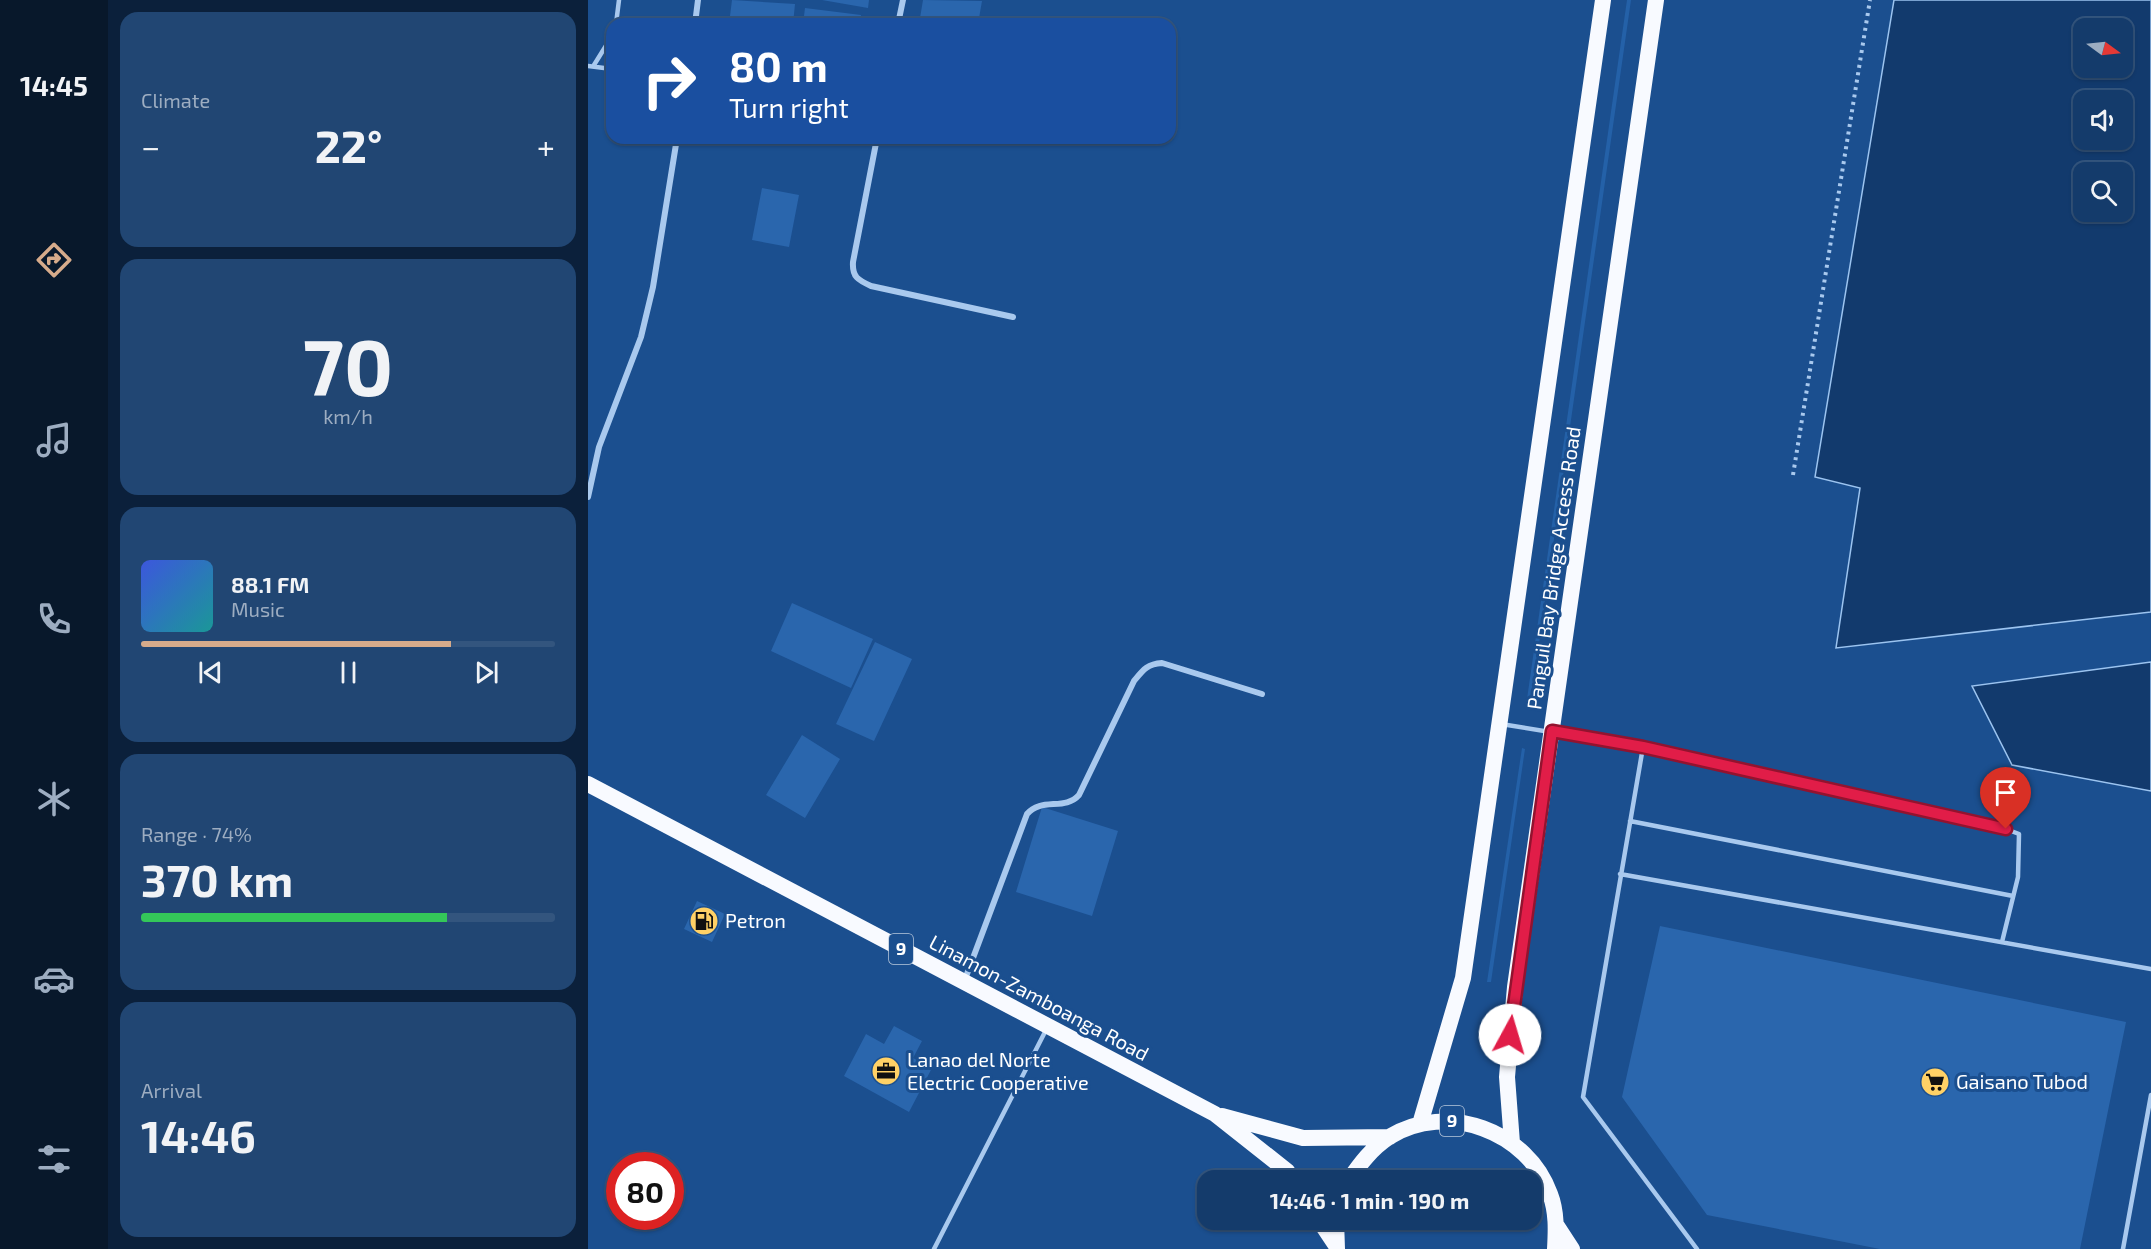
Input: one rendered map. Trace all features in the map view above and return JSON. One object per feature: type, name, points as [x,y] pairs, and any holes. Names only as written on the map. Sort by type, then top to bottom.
[{"type":"highway","name":"Panguil Bay Bridge Access Road","points":[[1420,1124],[1463,978],[1603,0]]},
{"type":"highway","name":"Panguil Bay Bridge Access Road","points":[[1512,1143],[1507,1086],[1510,1035],[1656,0]]},
{"type":"highway","name":"Linamon-Zamboanga Road","points":[[588,784],[1215,1114],[1285,1170]]},
{"type":"highway","name":"Linamon-Zamboanga Road","points":[[1215,1114],[1303,1138],[1390,1137]]},
{"type":"highway","name":"9","points":[[1356,1170],[1365,1157],[1390,1137],[1420,1124],[1452,1121],[1484,1128],[1512,1143],[1535,1166],[1550,1194],[1557,1226],[1555,1249]]},
{"type":"highway","name":"9","points":[[1557,1226],[1572,1249]]},
{"type":"highway","points":[[1325,1230],[1336,1247]]},
{"type":"highway","points":[[1336,1230],[1336,1247]]},
{"type":"street","points":[[696,18],[698,0]]},
{"type":"street","points":[[899,18],[903,0]]},
{"type":"street","points":[[588,497],[599,447],[641,337],[653,287],[676,144]]},
{"type":"street","points":[[876,144],[853,262],[853,272],[858,280],[871,286],[1013,317]]},
{"type":"street","points":[[964,982],[1028,814],[1040,804],[1068,803],[1079,795],[1134,681],[1144,668],[1161,663],[1262,694]]},
{"type":"lane","points":[[617,18],[619,0]]},
{"type":"lane","points":[[606,45],[591,66],[606,68]]},
{"type":"lane","points":[[1499,724],[1643,747],[2006,829],[2019,834],[2020,846],[2013,896],[2002,942]]},
{"type":"lane","points":[[1643,747],[1583,1097],[1697,1249]]},
{"type":"lane","points":[[1630,821],[2013,896]]},
{"type":"lane","points":[[1620,874],[2151,969]]},
{"type":"lane","points":[[934,1249],[1048,1027]]},
{"type":"lane","points":[[2123,1249],[2151,1095]]},
{"type":"path","points":[[1793,475],[1870,0]]},
{"type":"shaded area","points":[[1627,0],[1631,0],[1530,707],[1526,706]]},
{"type":"shaded area","points":[[1894,0],[2151,0],[2151,612],[1836,648],[1860,488],[1815,477]]},
{"type":"shaded area","points":[[2151,662],[2151,791],[2012,765],[1972,686]]},
{"type":"shaded area","points":[[1522,748],[1525,749],[1491,982],[1487,982]]},
{"type":"building","points":[[732,0],[795,4],[794,18],[730,18]]},
{"type":"building","points":[[822,0],[869,0],[868,8]]},
{"type":"building","points":[[923,0],[982,1],[979,18],[920,18]]},
{"type":"building","points":[[805,8],[861,15],[861,18],[804,18]]},
{"type":"building","points":[[762,188],[799,195],[789,247],[752,240]]},
{"type":"building","points":[[792,603],[873,639],[851,688],[771,651]]},
{"type":"building","points":[[875,642],[912,659],[874,741],[836,724]]},
{"type":"building","points":[[802,735],[840,759],[805,818],[766,795]]},
{"type":"building","points":[[1042,807],[1118,831],[1092,916],[1016,892]]},
{"type":"building","name":"Petron","points":[[697,901],[725,914],[712,942],[684,929]]},
{"type":"building","points":[[1660,926],[2126,1022],[2080,1249],[1880,1249],[1707,1215],[1622,1097]]},
{"type":"building","points":[[894,1026],[922,1041],[913,1058],[932,1068],[909,1112],[844,1076],[866,1034],[884,1044]]},
{"type":"place","name":"Petron","points":[[704,921]]},
{"type":"place","name":"Lanao del Norte Electric Cooperative","points":[[886,1071]]},
{"type":"place","name":"Gaisano Tubod","points":[[1935,1082]]},
{"type":"route","points":[[1510,1035],[1552,731],[1643,747],[2006,829]]}]
